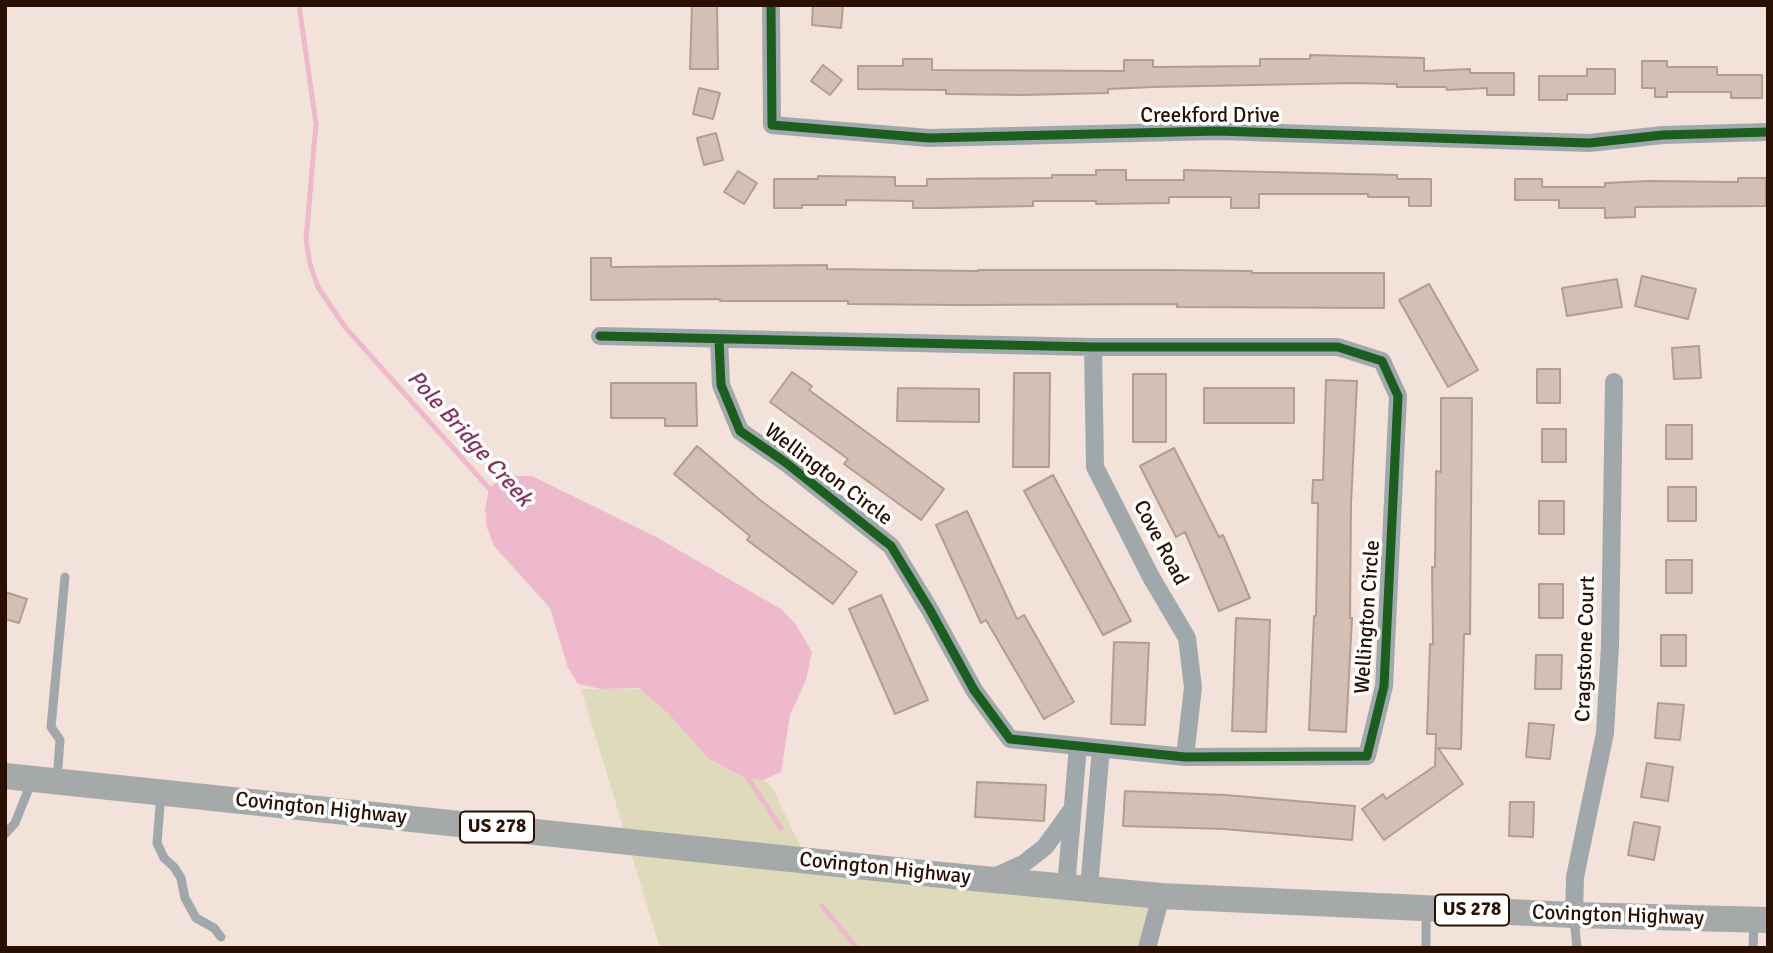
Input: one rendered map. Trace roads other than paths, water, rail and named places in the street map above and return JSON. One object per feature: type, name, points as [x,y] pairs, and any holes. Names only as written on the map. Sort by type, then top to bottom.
[{"type":"main road","name":"Covington Highway","points":[[5,776],[1161,896],[1574,915],[1761,920]]},
{"type":"street","name":"Creekford Drive","points":[[771,5],[772,125],[929,138],[1218,131],[1589,143],[1662,135],[1768,132]]},
{"type":"street","name":"Wellington Circle","points":[[600,336],[1093,347],[1338,347],[1382,361],[1398,397],[1384,686],[1367,756],[1185,757],[1010,739],[974,690],[891,546],[785,462],[740,431],[721,385],[719,340]]},
{"type":"street","name":"Cove Road","points":[[1093,347],[1095,467],[1151,577],[1187,638],[1193,687],[1185,757]]},
{"type":"street","name":"Cragstone Court","points":[[1574,915],[1575,877],[1605,733],[1611,646],[1614,382]]},
{"type":"street","points":[[1077,887],[1073,808],[1078,746]]},
{"type":"street","points":[[1077,887],[1101,748]]},
{"type":"street","points":[[989,879],[1023,864],[1045,847],[1073,808]]},
{"type":"street","points":[[1147,948],[1161,896]]},
{"type":"lane","points":[[5,834],[45,780],[60,740],[51,727],[65,577]]},
{"type":"lane","points":[[161,792],[157,843],[164,858],[181,878],[185,898],[196,918],[214,928],[221,937]]},
{"type":"lane","points":[[1426,908],[1426,948]]},
{"type":"lane","points":[[1574,915],[1577,948]]},
{"type":"lane","points":[[1753,948],[1761,920]]},
{"type":"waterway","name":"Pole Bridge Creek","points":[[299,5],[316,124],[306,240],[318,287],[345,327],[494,494]]},
{"type":"waterway","name":"Pole Bridge Creek","points":[[744,772],[781,828]]},
{"type":"waterway","name":"Pole Bridge Creek","points":[[822,906],[857,948]]}]
